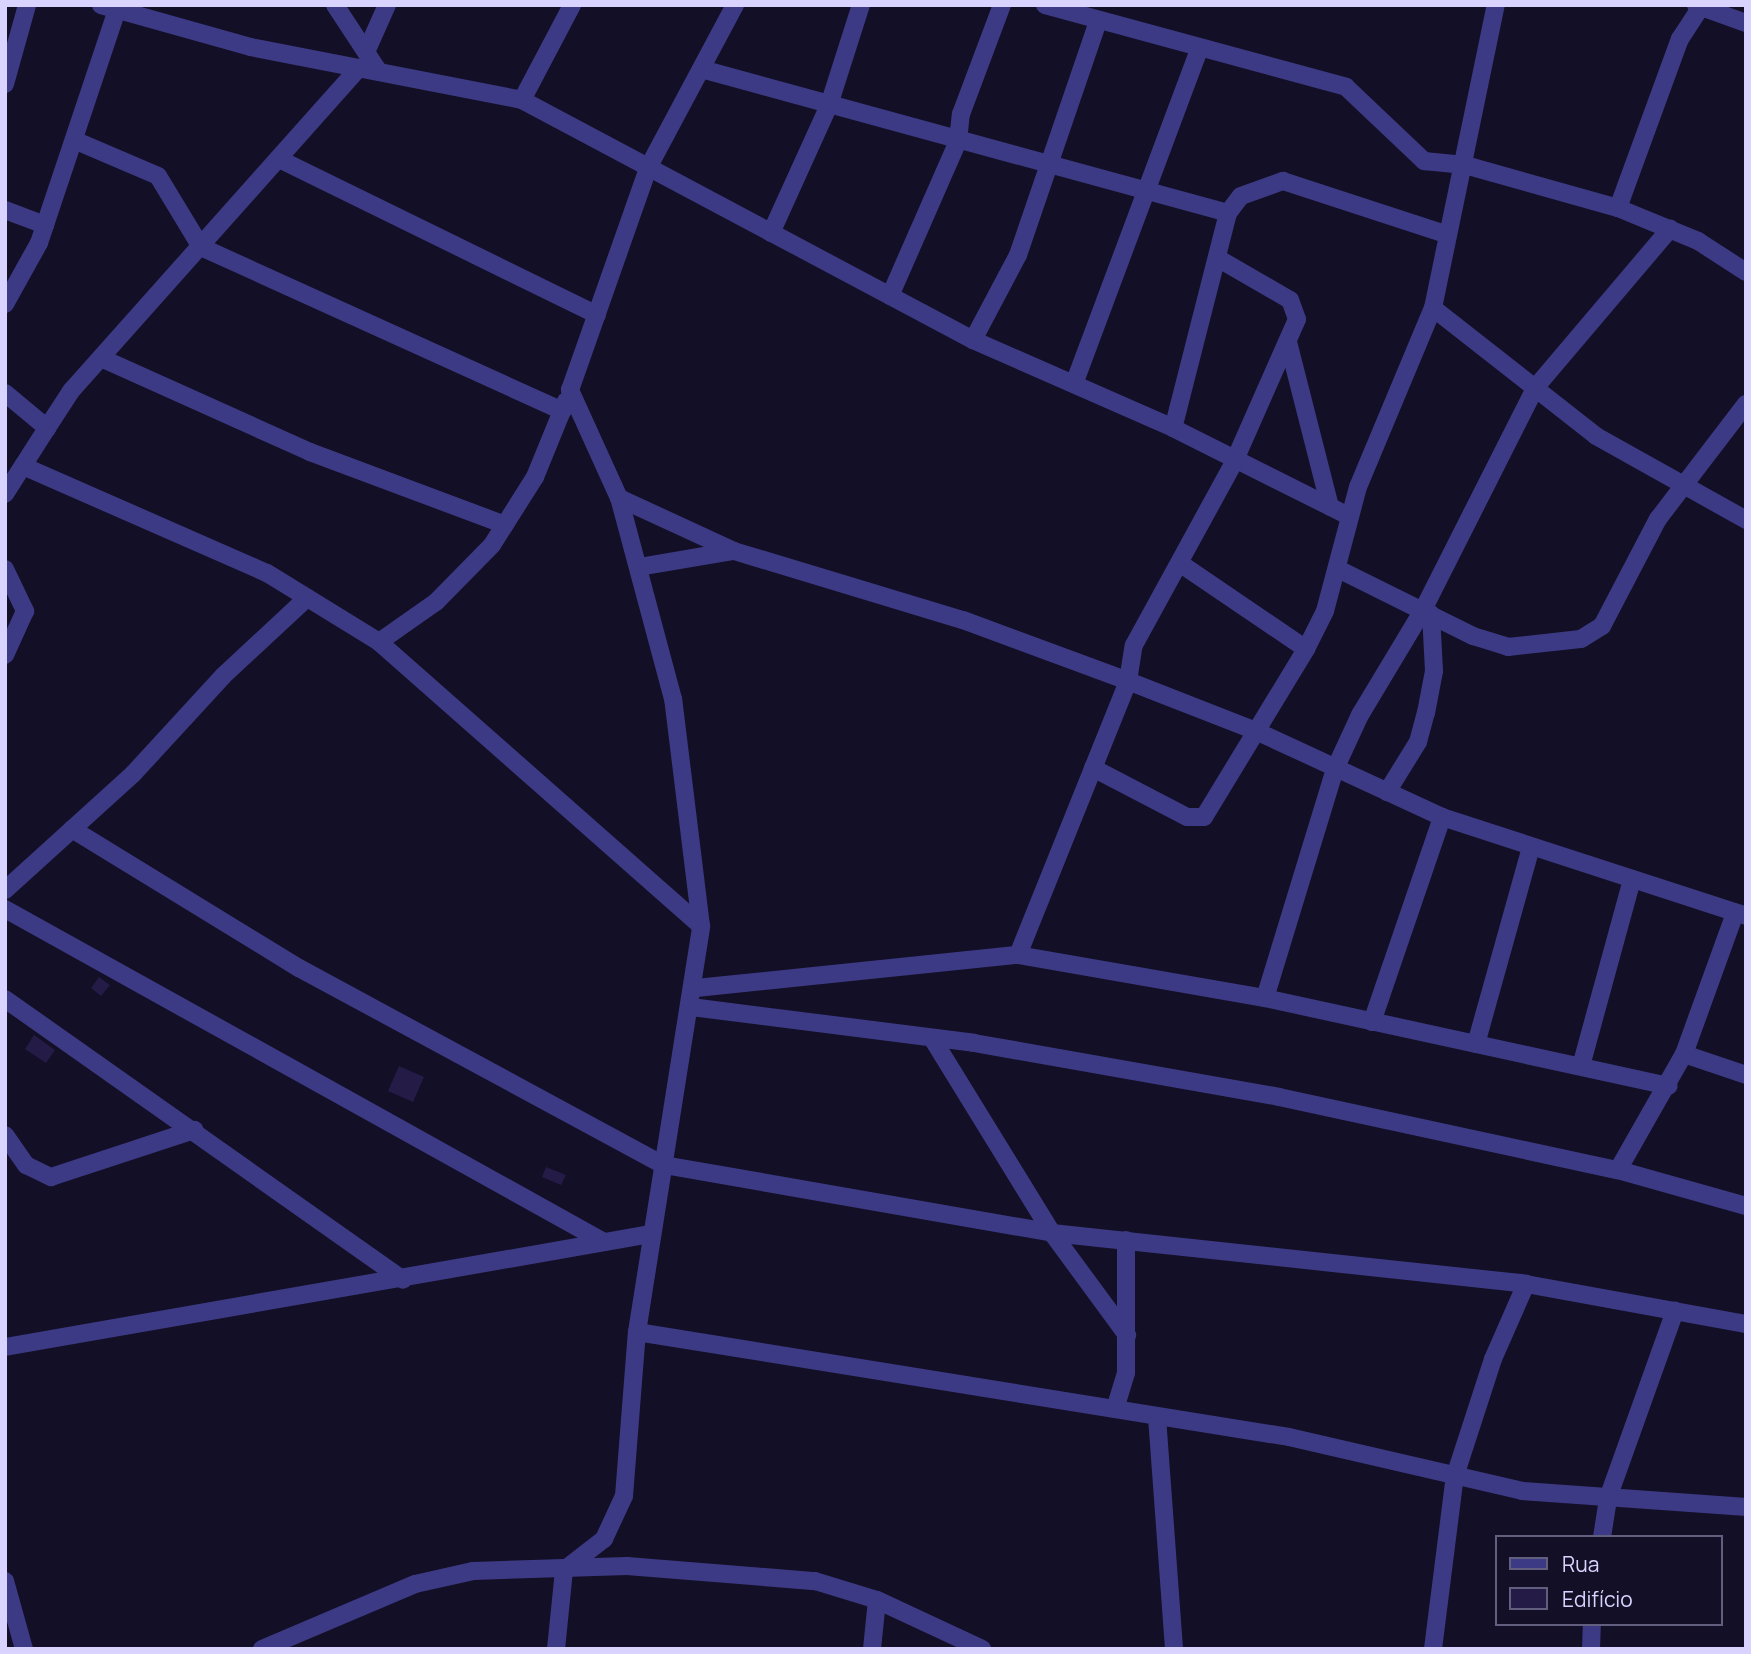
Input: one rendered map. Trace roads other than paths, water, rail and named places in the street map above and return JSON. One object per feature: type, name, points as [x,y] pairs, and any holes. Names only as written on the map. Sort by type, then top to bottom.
[{"type":"street","points":[[5,84],[27,5]]},
{"type":"street","points":[[335,5],[362,60]]},
{"type":"street","points":[[5,494],[47,428],[102,358],[279,159],[362,60],[387,5]]},
{"type":"street","points":[[522,100],[572,5]]},
{"type":"street","points":[[379,642],[436,602],[505,525],[535,477],[570,390],[648,168],[705,70],[735,5]]},
{"type":"street","points":[[771,233],[829,105],[861,5]]},
{"type":"street","points":[[890,296],[958,141],[961,114],[1002,5]]},
{"type":"street","points":[[1045,5],[1199,50],[1346,87],[1415,155],[1465,165],[1618,208],[1670,229],[1746,272]]},
{"type":"street","points":[[1093,768],[1196,819],[1204,817],[1306,649],[1338,569],[1349,516],[1433,308],[1445,234],[1465,165],[1496,5]]},
{"type":"street","points":[[1618,208],[1680,39],[1698,6],[1744,17]]},
{"type":"street","points":[[5,304],[46,225],[74,140],[109,7],[250,47],[362,60],[379,72],[522,100],[974,340],[1173,428],[1234,462],[1349,516]]},
{"type":"street","points":[[974,340],[1018,255],[1051,169],[1098,21]]},
{"type":"street","points":[[1073,384],[1149,195],[1199,50]]},
{"type":"street","points":[[705,70],[1051,169],[1228,213]]},
{"type":"street","points":[[74,140],[158,176],[201,247],[562,411]]},
{"type":"street","points":[[279,159],[597,315]]},
{"type":"street","points":[[1173,428],[1219,259],[1228,213],[1241,196],[1283,181],[1445,234]]},
{"type":"street","points":[[5,210],[46,225]]},
{"type":"street","points":[[1265,998],[1335,769],[1427,612],[1535,388],[1670,229]]},
{"type":"street","points":[[1018,955],[1128,681],[1134,645],[1181,564],[1234,462],[1297,318],[1290,300],[1219,259]]},
{"type":"street","points":[[1433,308],[1596,436],[1746,520]]},
{"type":"street","points":[[1288,342],[1330,507]]},
{"type":"street","points":[[102,358],[310,452],[505,525]]},
{"type":"street","points":[[556,1649],[564,1570],[604,1539],[624,1496],[637,1332],[651,1234],[696,988],[701,926],[673,699],[619,498],[570,390]]},
{"type":"street","points":[[5,393],[47,428]]},
{"type":"street","points":[[1338,569],[1508,647],[1581,639],[1602,626],[1682,485],[1746,404]]},
{"type":"street","points":[[23,466],[267,573],[379,642],[701,926]]},
{"type":"street","points":[[619,498],[734,551],[963,620],[1128,681],[1256,731],[1442,817],[1740,914],[1669,1086],[1618,1170]]},
{"type":"street","points":[[639,567],[734,551]]},
{"type":"street","points":[[1181,564],[1306,649]]},
{"type":"street","points":[[5,569],[24,611],[5,655]]},
{"type":"street","points":[[5,890],[72,829],[307,598]]},
{"type":"street","points":[[1387,792],[1418,742],[1426,713],[1434,671],[1427,612]]},
{"type":"street","points":[[1372,1022],[1442,817]]},
{"type":"street","points":[[72,829],[299,968],[664,1166],[1052,1233],[1526,1284],[1746,1324]]},
{"type":"street","points":[[1476,1044],[1531,847]]},
{"type":"street","points":[[1581,1066],[1632,879]]},
{"type":"street","points":[[5,909],[604,1242]]},
{"type":"street","points":[[696,988],[1018,955],[1265,998],[1669,1086]]},
{"type":"street","points":[[5,999],[403,1280]]},
{"type":"street","points":[[691,1007],[932,1038],[1279,1097],[1618,1170],[1746,1206]]},
{"type":"street","points":[[932,1038],[1052,1233],[1127,1335]]},
{"type":"street","points":[[1684,1054],[1746,1075]]},
{"type":"street","points":[[5,1135],[26,1165],[51,1177],[194,1130]]},
{"type":"street","points":[[5,1347],[403,1280],[651,1234]]},
{"type":"street","points":[[1115,1409],[1126,1373],[1126,1240]]},
{"type":"street","points":[[1433,1649],[1455,1476],[1493,1359],[1526,1284]]},
{"type":"street","points":[[1602,1535],[1608,1498],[1675,1311]]},
{"type":"street","points":[[637,1332],[1289,1437],[1522,1491],[1746,1507]]},
{"type":"street","points":[[1126,1373],[1149,1415],[1174,1649]]},
{"type":"street","points":[[262,1649],[415,1584],[473,1572],[627,1566],[770,1573],[877,1600],[982,1649]]},
{"type":"street","points":[[5,1581],[24,1649]]},
{"type":"street","points":[[872,1649],[877,1600]]},
{"type":"street","points":[[1591,1649],[1592,1626]]}]
